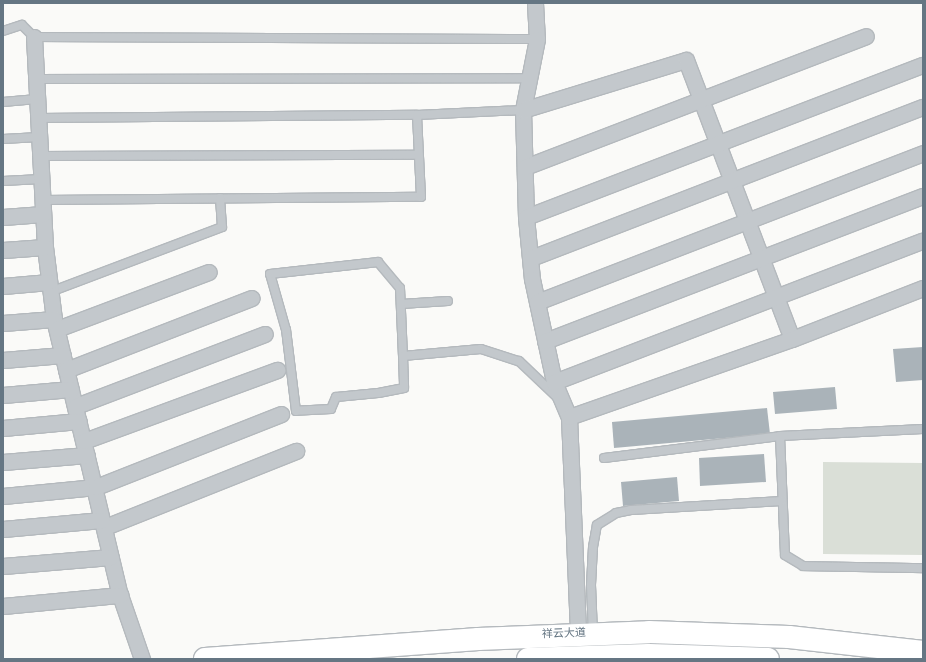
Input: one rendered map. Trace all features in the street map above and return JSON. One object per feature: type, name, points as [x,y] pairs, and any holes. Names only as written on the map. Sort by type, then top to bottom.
[{"type":"highway","name":"祥云大道","points":[[205,659],[586,633],[751,635],[923,652]]},
{"type":"highway","name":"祥云大道","points":[[528,659],[649,655],[768,659]]},
{"type":"street","points":[[535,3],[537,40],[523,110],[526,217],[537,302],[545,341],[554,382],[566,410],[586,633]]},
{"type":"street","points":[[525,167],[866,36]]},
{"type":"street","points":[[34,37],[42,207],[49,287],[66,370],[96,487],[120,595],[142,659]]},
{"type":"street","points":[[523,110],[686,60],[792,339]]},
{"type":"street","points":[[526,217],[923,65]]},
{"type":"street","points":[[531,258],[923,107]]},
{"type":"street","points":[[537,302],[923,154]]},
{"type":"street","points":[[545,341],[923,196]]},
{"type":"street","points":[[3,217],[42,207]]},
{"type":"street","points":[[554,382],[923,240]]},
{"type":"street","points":[[3,250],[45,247]]},
{"type":"street","points":[[3,323],[56,324],[209,272]]},
{"type":"street","points":[[3,286],[49,287]]},
{"type":"street","points":[[566,410],[792,339],[923,288]]},
{"type":"street","points":[[66,370],[252,298]]},
{"type":"street","points":[[76,406],[265,334]]},
{"type":"street","points":[[3,360],[63,354]]},
{"type":"street","points":[[3,462],[86,448],[277,370]]},
{"type":"street","points":[[3,395],[71,389]]},
{"type":"street","points":[[3,496],[96,487],[281,414]]},
{"type":"street","points":[[3,428],[79,421]]},
{"type":"street","points":[[3,528],[104,523],[296,451]]},
{"type":"street","points":[[3,566],[111,557]]},
{"type":"street","points":[[3,606],[120,595]]},
{"type":"lane","points":[[3,31],[22,25],[34,37],[537,40]]},
{"type":"lane","points":[[36,79],[530,78]]},
{"type":"lane","points":[[3,102],[37,100]]},
{"type":"lane","points":[[38,118],[417,116],[523,110]]},
{"type":"lane","points":[[42,207],[220,198],[421,197],[417,116]]},
{"type":"lane","points":[[3,138],[39,137]]},
{"type":"lane","points":[[40,156],[418,155]]},
{"type":"lane","points":[[3,181],[41,178]]},
{"type":"lane","points":[[49,287],[222,227],[220,198]]},
{"type":"lane","points":[[378,262],[400,288],[403,356],[404,388],[378,393],[336,397],[331,409],[296,411],[286,330],[270,274],[378,262]]},
{"type":"lane","points":[[401,304],[448,301]]},
{"type":"lane","points":[[403,356],[481,349],[519,362],[566,410]]},
{"type":"lane","points":[[604,458],[780,436],[923,429]]},
{"type":"lane","points":[[780,436],[785,555],[803,566],[923,568]]},
{"type":"lane","points":[[586,633],[593,547],[597,525],[616,512],[782,501]]},
{"type":"shaded area","points":[[823,462],[923,463],[923,555],[823,554]]},
{"type":"building","points":[[923,347],[923,380],[896,382],[893,349]]},
{"type":"building","points":[[835,387],[837,409],[775,414],[773,392]]},
{"type":"building","points":[[767,408],[770,434],[614,448],[612,422]]},
{"type":"building","points":[[764,454],[766,482],[700,486],[699,458]]},
{"type":"building","points":[[677,477],[679,501],[623,506],[621,482]]}]
